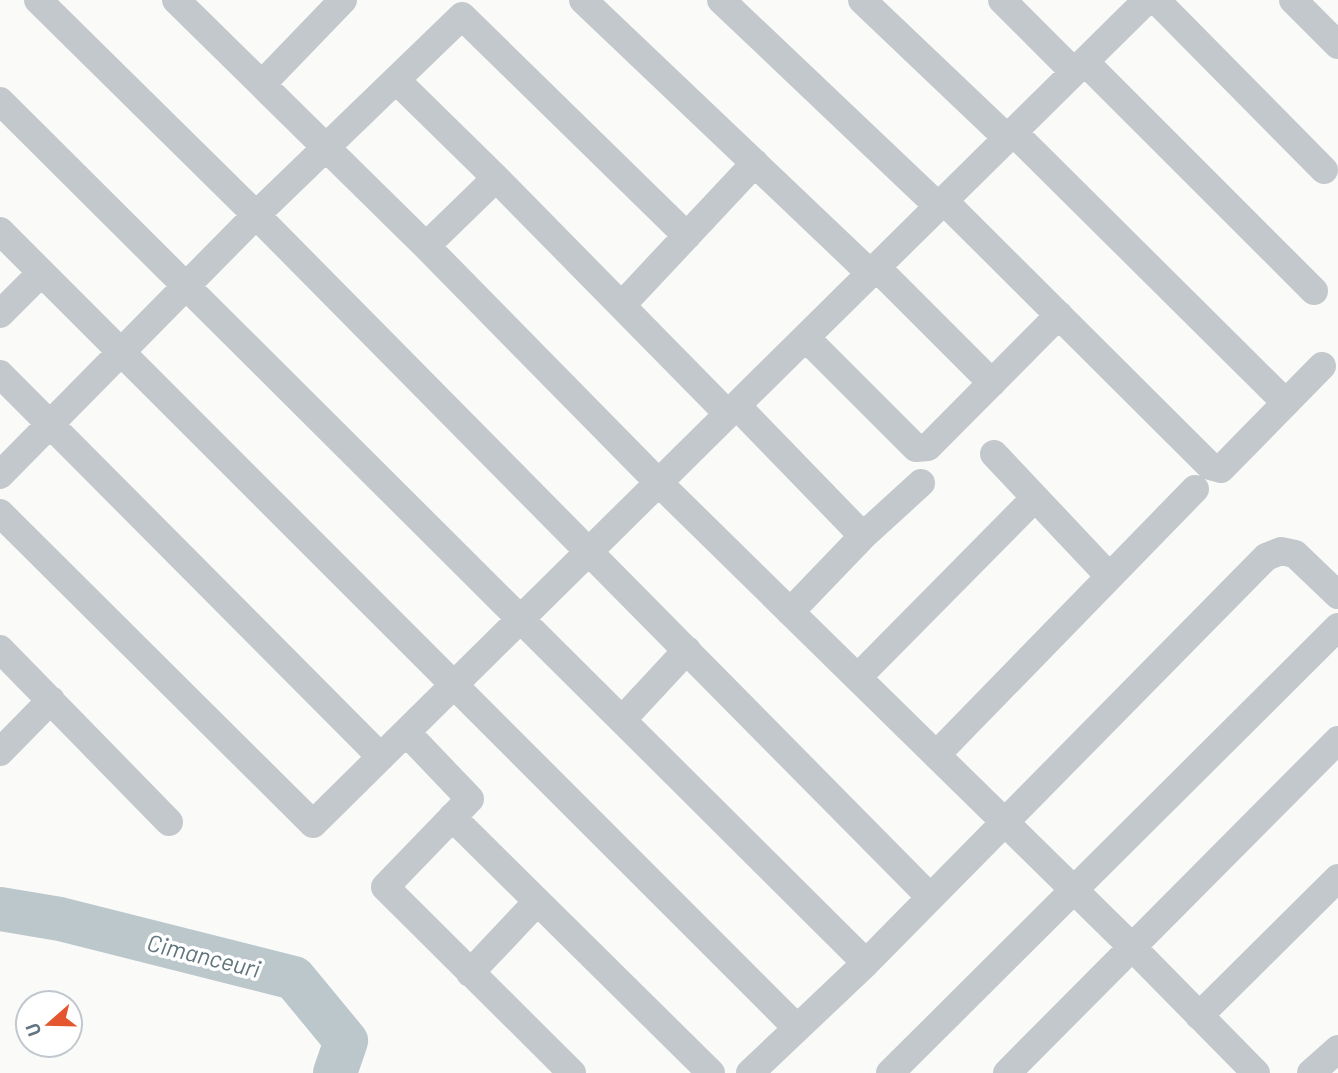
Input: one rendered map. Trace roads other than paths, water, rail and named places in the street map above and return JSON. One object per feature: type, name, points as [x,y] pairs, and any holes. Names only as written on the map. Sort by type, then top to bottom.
[{"type":"street","points":[[38,0],[256,215],[930,897]]},
{"type":"street","points":[[262,84],[343,0]]},
{"type":"street","points":[[583,0],[992,383]]},
{"type":"street","points":[[721,0],[1059,315],[1210,466],[1221,470],[1322,366]]},
{"type":"street","points":[[862,0],[1010,135],[1286,403]]},
{"type":"street","points":[[1002,0],[1079,67],[1314,291]]},
{"type":"street","points":[[0,513],[313,824],[1147,0]]},
{"type":"street","points":[[1156,0],[1324,170]]},
{"type":"street","points":[[1293,0],[1338,45]]},
{"type":"street","points":[[189,4],[262,84],[659,482],[1131,946],[1256,1073]]},
{"type":"street","points":[[0,475],[256,215],[462,16],[687,236]]},
{"type":"street","points":[[396,80],[622,305],[863,536]]},
{"type":"street","points":[[0,101],[866,963]]},
{"type":"street","points":[[622,305],[755,163]]},
{"type":"street","points":[[426,246],[496,178]]},
{"type":"street","points":[[0,232],[797,1028]]},
{"type":"street","points":[[0,314],[41,272]]},
{"type":"street","points":[[806,338],[916,448],[928,447],[1059,315]]},
{"type":"street","points":[[0,374],[381,757]]},
{"type":"street","points":[[994,454],[1109,576]]},
{"type":"street","points":[[790,612],[863,536],[921,483]]},
{"type":"street","points":[[937,754],[1195,489]]},
{"type":"street","points":[[858,677],[1034,499]]},
{"type":"street","points":[[750,1073],[866,963],[1266,557],[1281,551],[1295,554],[1338,595]]},
{"type":"street","points":[[890,1073],[1338,627]]},
{"type":"street","points":[[0,649],[169,822]]},
{"type":"street","points":[[622,720],[687,650]]},
{"type":"street","points":[[0,752],[51,700]]},
{"type":"street","points":[[406,732],[470,799],[385,887],[572,1073]]},
{"type":"street","points":[[1007,1073],[1338,740]]},
{"type":"street","points":[[452,817],[711,1073]]},
{"type":"street","points":[[1199,1016],[1338,878]]},
{"type":"street","points":[[470,973],[537,902]]},
{"type":"street","points":[[1311,1073],[1338,1049]]},
{"type":"waterway","name":"Cimanceuri","points":[[0,909],[60,919],[294,978],[346,1041],[335,1073]]}]
